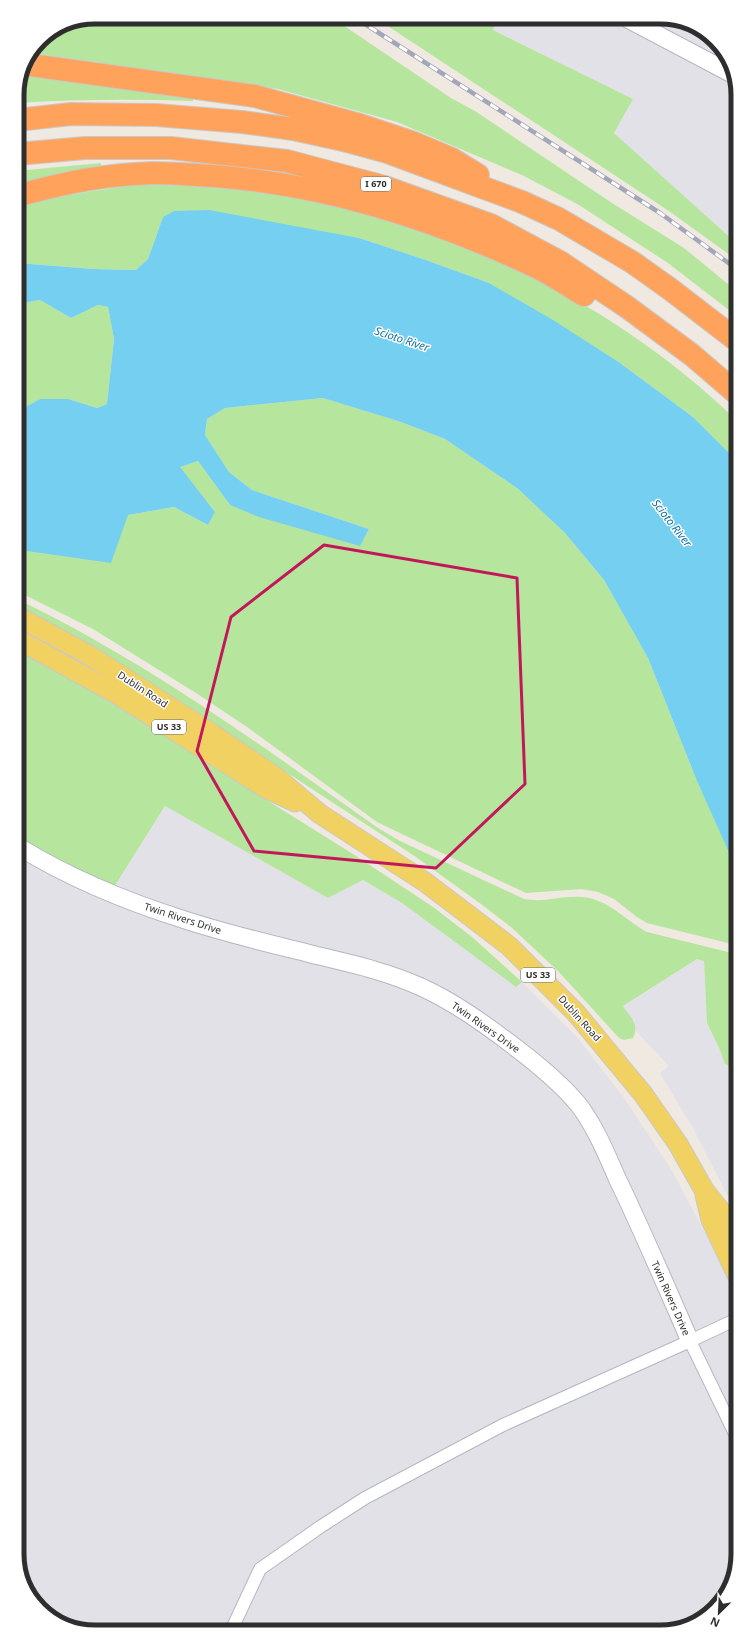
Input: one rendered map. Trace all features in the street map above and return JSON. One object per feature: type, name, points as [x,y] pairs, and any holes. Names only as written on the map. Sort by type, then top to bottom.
[{"type":"highway","points":[[30,65],[255,96],[357,124],[452,159],[522,202]]},
{"type":"highway","points":[[24,119],[71,114],[156,115],[242,122],[293,129],[387,152],[522,202],[559,219],[632,262],[731,336]]},
{"type":"highway","name":"I 670","points":[[24,153],[85,148],[171,148],[287,161],[385,187],[491,225],[560,262],[627,307],[692,355],[731,389]]},
{"type":"highway","points":[[24,194],[53,186],[112,177],[153,173],[235,178],[329,193],[381,206],[454,232],[533,266],[692,355]]},
{"type":"main road","name":"Dublin Road","points":[[24,620],[89,655],[211,733],[276,777],[320,814],[425,882],[497,936],[530,966],[576,1013],[643,1094],[678,1144],[704,1190],[724,1215],[731,1230]]},
{"type":"main road","name":"Dublin Road","points":[[24,643],[115,693],[267,789],[320,814]]},
{"type":"main road","name":"Dublin Road","points":[[704,1190],[711,1220],[731,1262]]},
{"type":"street","points":[[637,24],[727,71]]},
{"type":"street","name":"Twin Rivers Drive","points":[[24,850],[86,883],[134,903],[181,919],[234,934],[346,962],[387,974],[438,995],[476,1018],[558,1082],[577,1103],[590,1121],[622,1188],[690,1341]]},
{"type":"street","points":[[234,1625],[260,1569],[365,1498],[503,1425],[731,1322]]},
{"type":"street","points":[[690,1341],[731,1426]]},
{"type":"highlighted area","points":[[324,545],[517,578],[525,784],[436,868],[254,851],[197,751],[231,617]]},
{"type":"shaded area","points":[[496,24],[665,24],[674,25],[692,31],[710,45],[724,63],[730,81],[731,90],[731,238],[614,133],[633,99],[493,30]]},
{"type":"shaded area","points":[[165,806],[328,898],[363,880],[402,903],[516,987],[522,982],[577,1037],[624,1098],[671,1169],[731,1282],[731,1559],[730,1568],[724,1586],[719,1593],[699,1593],[699,1614],[692,1618],[674,1624],[665,1625],[90,1625],[81,1624],[63,1618],[45,1604],[33,1590],[25,1568],[24,1559],[24,840],[57,860],[114,887]]},
{"type":"shaded area","points":[[697,959],[704,961],[707,1023],[725,1064],[731,1065],[731,1202],[695,1132],[660,1073],[669,1066],[636,1031],[634,1023],[623,1007]]},
{"type":"green space","points":[[90,24],[341,24],[451,98],[475,111],[612,203],[684,248],[731,287],[731,312],[668,263],[579,205],[524,176],[397,122],[278,89],[37,54],[48,42],[63,31],[76,26]]},
{"type":"green space","points":[[385,24],[496,24],[493,30],[633,99],[614,133],[731,238],[731,256],[669,211]]},
{"type":"green space","points":[[28,72],[193,95],[193,101],[61,101],[24,103],[24,90]]},
{"type":"green space","points":[[101,163],[101,168],[24,184],[24,170]]},
{"type":"green space","points":[[137,185],[229,188],[310,200],[377,216],[443,238],[507,265],[569,296],[628,333],[684,374],[731,415],[731,455],[693,417],[620,363],[489,283],[359,238],[163,217],[148,259],[136,270],[93,269],[24,263],[24,204]]},
{"type":"green space","points":[[40,300],[71,318],[98,305],[108,307],[114,339],[107,404],[97,408],[68,399],[40,399],[24,408],[24,303]]},
{"type":"green space","points":[[323,398],[401,422],[445,439],[517,488],[565,533],[604,580],[648,658],[697,781],[731,854],[731,944],[647,923],[614,899],[598,892],[582,889],[526,893],[377,822],[247,727],[196,693],[93,629],[24,594],[24,550],[27,551],[128,515],[174,507],[208,525],[215,512],[179,467],[198,461],[230,505],[360,545],[369,529],[252,490],[229,472],[205,435],[207,419],[225,408]]},
{"type":"green space","points":[[24,603],[113,650],[203,706],[378,828],[400,841],[524,899],[540,900],[582,897],[591,899],[608,906],[647,932],[731,953],[731,967],[729,970],[731,1065],[725,1064],[707,1023],[704,961],[697,959],[623,1006],[635,1025],[635,1033],[633,1038],[624,1040],[619,1038],[559,972],[511,927],[481,904],[416,857],[107,655],[24,610]]},
{"type":"green space","points":[[24,654],[73,679],[353,854],[433,907],[472,937],[522,982],[516,987],[402,903],[363,880],[328,898],[165,806],[114,887],[57,860],[24,840]]},
{"type":"water","name":"Scioto River","points":[[209,210],[359,238],[489,283],[553,320],[620,363],[693,417],[731,455],[731,857],[697,781],[648,658],[604,580],[565,533],[517,488],[445,439],[401,422],[323,398],[225,408],[207,419],[205,435],[229,472],[252,490],[369,529],[360,546],[259,517],[230,505],[198,461],[180,467],[215,512],[208,525],[174,507],[128,515],[111,563],[24,550],[24,408],[40,399],[68,399],[97,408],[107,404],[114,339],[108,307],[98,305],[71,318],[40,300],[24,303],[24,263],[93,269],[136,270],[148,259],[163,217],[174,211]]},
{"type":"water","points":[[731,967],[731,1027],[730,1020],[729,970]]},
{"type":"railway","points":[[365,24],[660,213],[731,265]]}]
